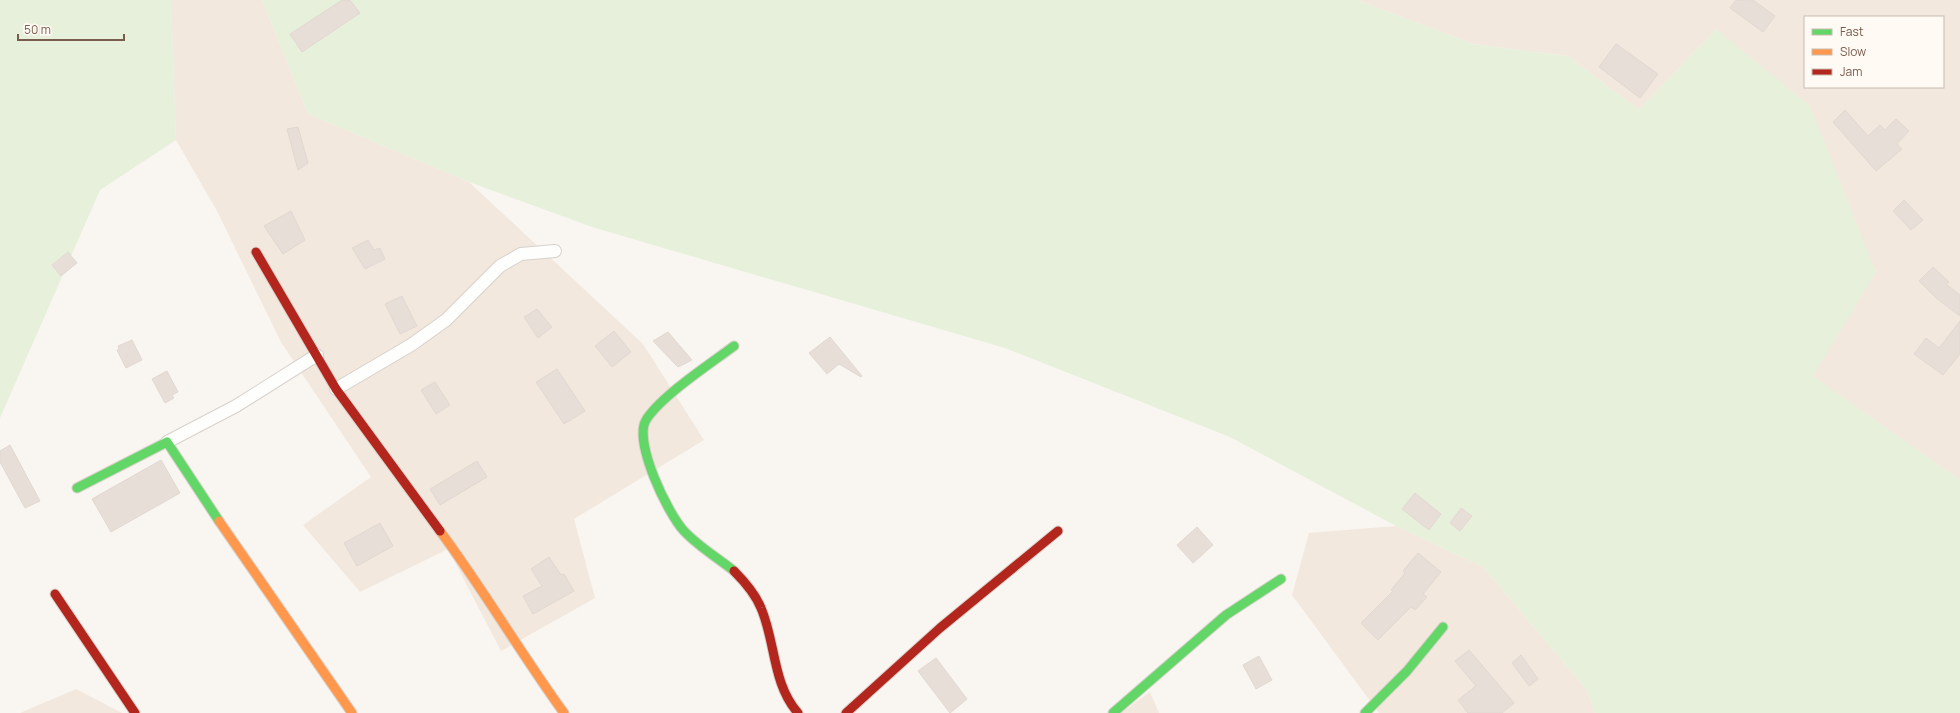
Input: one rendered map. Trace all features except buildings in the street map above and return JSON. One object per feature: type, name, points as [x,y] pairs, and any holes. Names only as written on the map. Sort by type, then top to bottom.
[{"type":"street","points":[[336,389],[411,345],[446,320],[500,266],[521,254],[555,251]]},
{"type":"street","points":[[256,252],[336,389],[474,577],[537,676],[564,713]]},
{"type":"street","points":[[734,346],[666,399],[644,422],[641,435],[665,505],[676,523],[690,537],[737,575],[755,594],[766,616],[776,672],[787,698],[798,713]]},
{"type":"street","points":[[77,488],[236,406],[317,355]]},
{"type":"street","points":[[167,442],[202,497],[352,713]]},
{"type":"street","points":[[846,713],[940,628],[1058,531]]},
{"type":"street","points":[[1113,713],[1226,615],[1281,579]]},
{"type":"street","points":[[54,594],[135,713]]},
{"type":"street","points":[[1365,713],[1407,671],[1443,627]]},
{"type":"shaded area","points":[[171,0],[262,0],[308,114],[469,182],[643,344],[704,440],[574,519],[595,598],[501,651],[448,549],[360,592],[303,525],[371,477],[281,342],[217,211],[176,140]]},
{"type":"shaded area","points":[[1357,0],[1960,0],[1960,480],[1812,376],[1876,271],[1716,29],[1639,110],[1568,56],[1473,44]]},
{"type":"shaded area","points":[[1396,526],[1483,567],[1587,690],[1595,713],[1379,713],[1292,595],[1309,533]]},
{"type":"shaded area","points":[[76,689],[122,713],[20,713]]},
{"type":"shaded area","points":[[1150,692],[1159,713],[1121,713]]},
{"type":"green space","points":[[0,0],[171,0],[176,140],[100,190],[0,418]]},
{"type":"green space","points":[[262,0],[1357,0],[1473,44],[1568,56],[1639,110],[1716,29],[1810,106],[1876,272],[1813,376],[1960,480],[1960,713],[1595,713],[1587,690],[1483,567],[1396,526],[1230,437],[1005,348],[592,227],[469,182],[308,114]]},
{"type":"traffic: fast","points":[[734,346],[663,401],[646,420],[643,430],[644,444],[648,460],[669,510],[684,531],[734,571]]},
{"type":"traffic: fast","points":[[77,488],[167,442],[219,521]]},
{"type":"traffic: fast","points":[[1113,713],[1226,615],[1281,579]]},
{"type":"traffic: fast","points":[[1365,713],[1407,671],[1443,627]]},
{"type":"traffic: slow","points":[[219,521],[352,713]]},
{"type":"traffic: slow","points":[[440,531],[564,713]]},
{"type":"traffic: jam","points":[[256,252],[336,389],[440,531]]},
{"type":"traffic: jam","points":[[846,713],[940,628],[1058,531]]},
{"type":"traffic: jam","points":[[734,571],[742,579],[759,603],[766,621],[775,662],[783,689],[798,713]]},
{"type":"traffic: jam","points":[[55,594],[135,713]]}]
